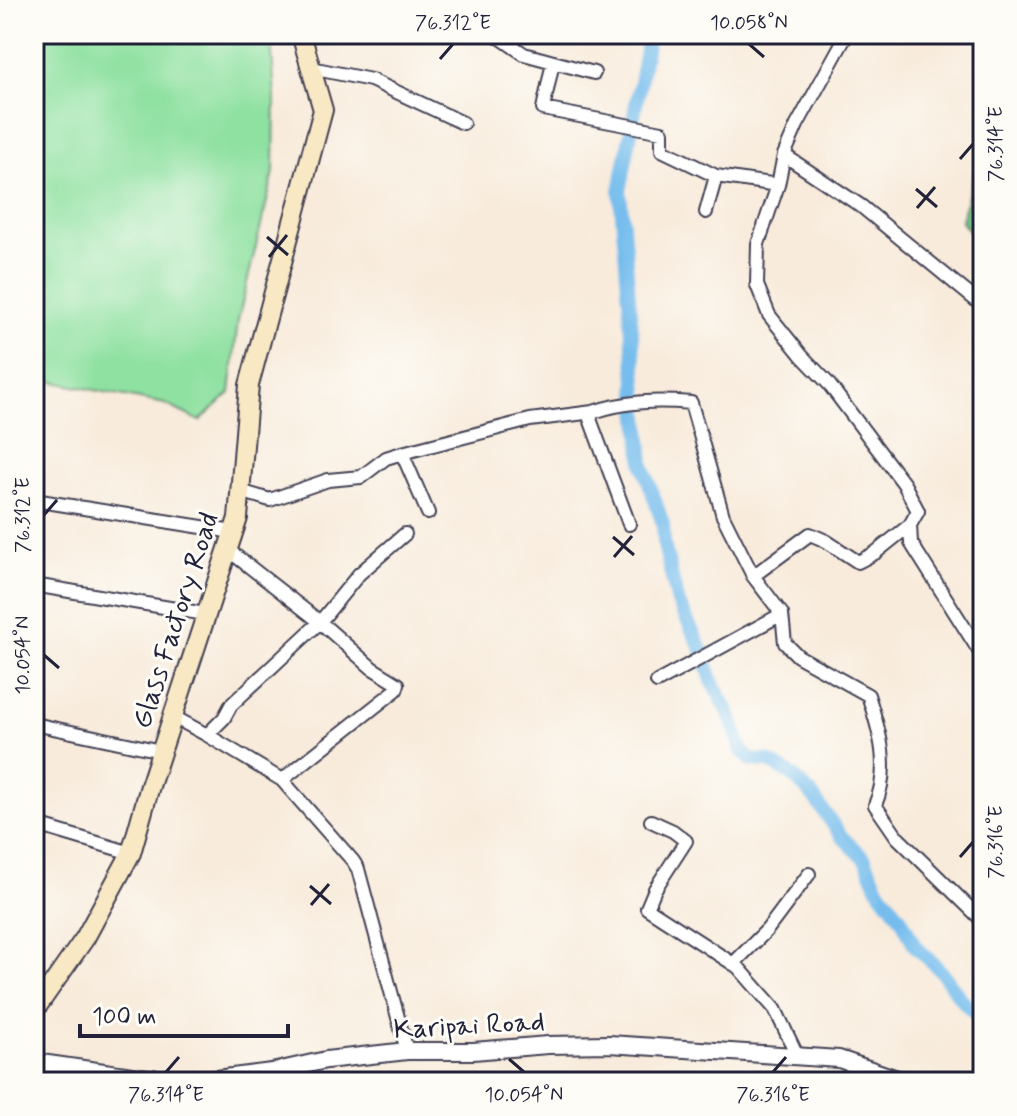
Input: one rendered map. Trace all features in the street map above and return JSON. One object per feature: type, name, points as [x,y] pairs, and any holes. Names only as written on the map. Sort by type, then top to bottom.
[{"type":"main road","name":"Glass Factory Road","points":[[34,1011],[85,938],[131,853],[172,716],[238,518],[249,385],[323,110],[301,34]]},
{"type":"street","points":[[495,34],[524,54],[594,73]]},
{"type":"street","points":[[753,576],[810,534],[858,562],[875,553],[910,525],[918,511],[904,484],[828,383],[769,315],[757,285],[758,244],[778,185],[784,155],[847,34]]},
{"type":"street","points":[[553,62],[543,109],[662,132],[662,150],[716,176],[778,185]]},
{"type":"street","points":[[311,68],[371,80],[463,123]]},
{"type":"street","points":[[784,155],[861,206],[983,306]]},
{"type":"street","points":[[706,212],[716,176]]},
{"type":"street","points":[[240,491],[270,500],[328,480],[361,477],[386,458],[402,453],[530,420],[635,403],[691,403],[723,516],[753,576],[782,614],[785,643],[798,656],[868,695],[883,741],[883,788],[875,805],[897,837],[983,921]]},
{"type":"street","points":[[593,412],[590,419],[629,524]]},
{"type":"street","points":[[402,453],[428,513]]},
{"type":"street","points":[[34,500],[230,541],[372,668],[398,684],[396,690],[282,780]]},
{"type":"street","points":[[910,525],[911,543],[983,657]]},
{"type":"street","points":[[207,735],[224,718],[231,705],[320,622],[359,574],[405,534]]},
{"type":"street","points":[[34,585],[205,614]]},
{"type":"street","points":[[657,682],[782,614]]},
{"type":"street","points":[[172,716],[282,780],[358,869],[407,1051]]},
{"type":"street","points":[[34,724],[161,751]]},
{"type":"street","points":[[651,821],[686,841],[655,889],[647,908],[733,964],[775,1009],[797,1055]]},
{"type":"street","points":[[34,824],[131,853]]},
{"type":"street","points":[[733,964],[767,930],[809,874]]},
{"type":"street","name":"Karipai Road","points":[[34,1062],[183,1082],[407,1051],[609,1044],[839,1059],[906,1082]]},
{"type":"green space","points":[[34,34],[270,34],[275,98],[274,172],[238,320],[230,393],[200,421],[165,404],[34,378]]},
{"type":"green space","points":[[983,140],[983,249],[961,221]]},
{"type":"waterway","points":[[649,34],[620,191],[643,465],[663,524],[664,545],[678,602],[703,652],[742,751],[751,760],[768,761],[792,775],[812,795],[842,837],[865,859],[878,888],[901,918],[915,946],[941,971],[961,999],[983,1021]]}]
